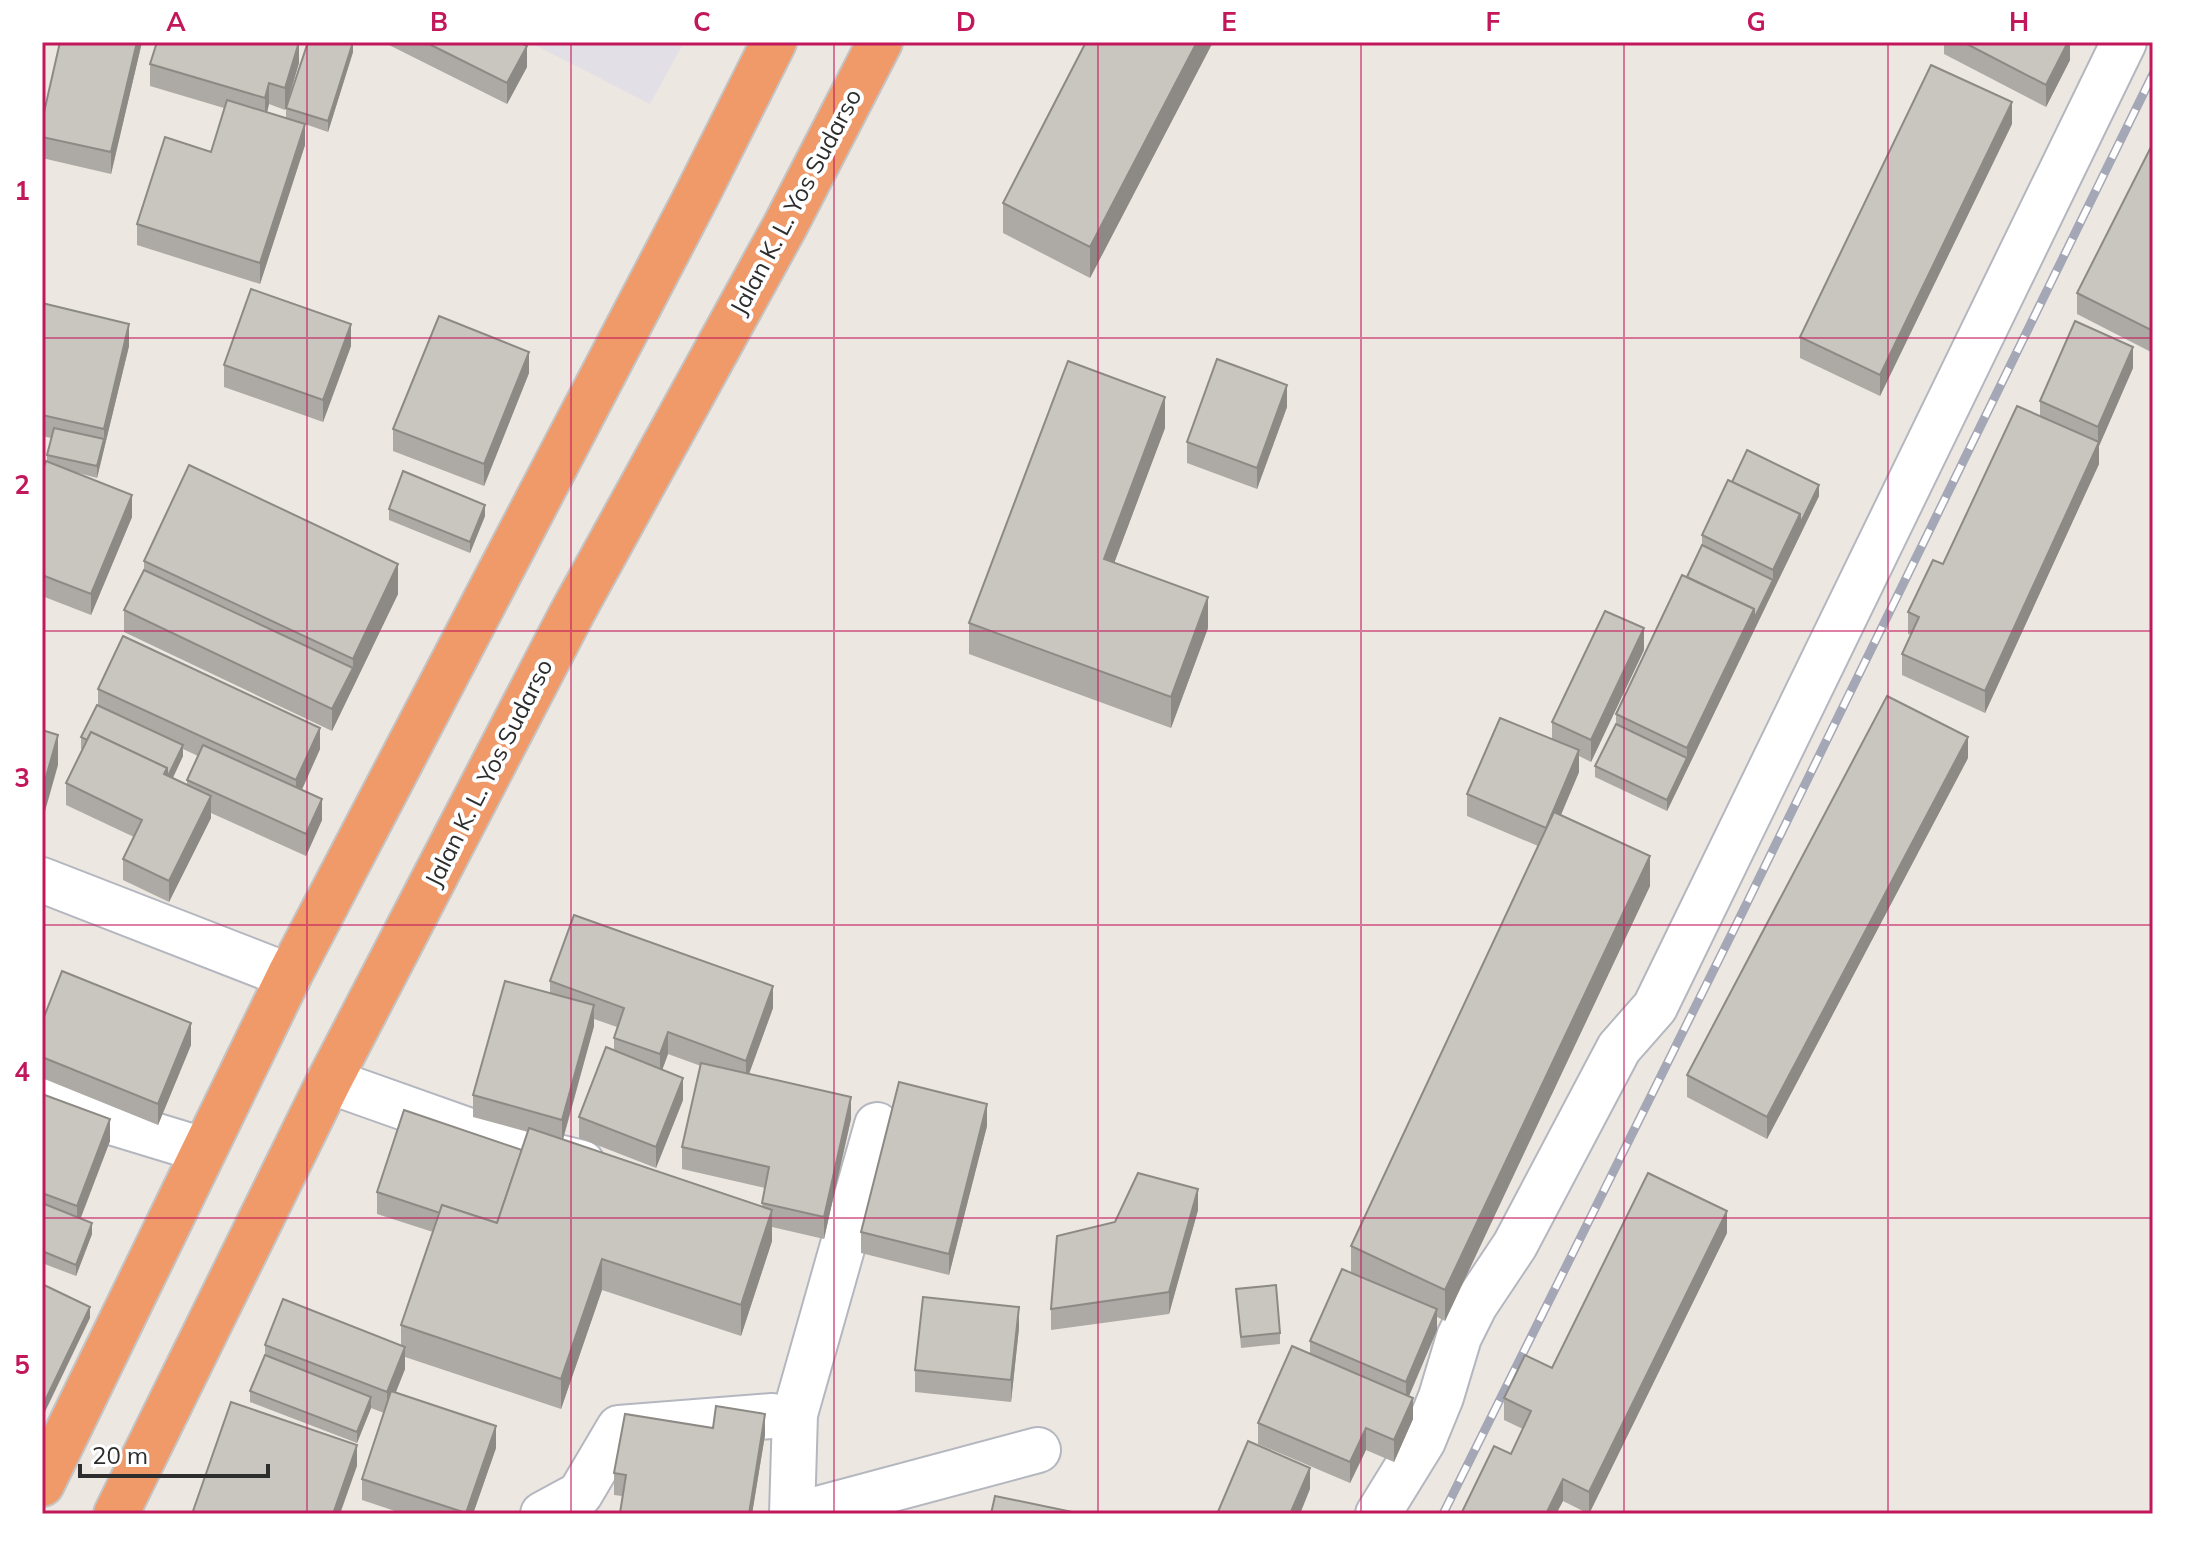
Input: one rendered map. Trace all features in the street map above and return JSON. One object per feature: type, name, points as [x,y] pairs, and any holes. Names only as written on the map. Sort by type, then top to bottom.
[{"type":"highway","points":[[42,1484],[289,976],[774,42]]},
{"type":"highway","name":"Jalan K. L. Yos Sudarso","points":[[116,1514],[329,1081],[572,613],[785,226],[880,42]]},
{"type":"street","points":[[1378,1514],[1423,1441],[1441,1397],[1459,1337],[1475,1305],[1515,1245],[1619,1048],[1655,1007],[2124,42]]},
{"type":"street","points":[[42,880],[289,976]]},
{"type":"street","points":[[329,1081],[512,1146],[617,1172]]},
{"type":"street","points":[[42,1101],[203,1150]]},
{"type":"street","points":[[792,1514],[795,1414],[877,1125]]},
{"type":"street","points":[[543,1514],[580,1494],[619,1428],[795,1414]]},
{"type":"street","points":[[799,1514],[1038,1450]]},
{"type":"shaded area","points":[[529,42],[684,42],[650,104]]},
{"type":"building","points":[[60,42],[137,42],[111,152],[42,137],[42,121]]},
{"type":"building","points":[[157,42],[299,42],[285,88],[269,83],[265,98],[150,64]]},
{"type":"building","points":[[308,42],[353,42],[328,121],[286,108]]},
{"type":"building","points":[[425,42],[519,42],[527,46],[507,83]]},
{"type":"building","points":[[1086,42],[1197,42],[1090,247],[1003,203]]},
{"type":"building","points":[[1963,42],[2068,42],[2046,85]]},
{"type":"building","points":[[1931,65],[2012,102],[1880,375],[1800,337]]},
{"type":"building","points":[[227,100],[305,124],[260,263],[137,224],[165,137],[211,152]]},
{"type":"building","points":[[2153,143],[2153,331],[2077,293]]},
{"type":"building","points":[[251,289],[351,324],[323,400],[224,365]]},
{"type":"building","points":[[42,303],[129,324],[104,429],[42,415]]},
{"type":"building","points":[[439,316],[529,352],[484,464],[393,429]]},
{"type":"building","points":[[2075,321],[2133,347],[2098,427],[2040,401]]},
{"type":"building","points":[[1217,359],[1287,385],[1257,468],[1187,442]]},
{"type":"building","points":[[1068,361],[1165,397],[1104,559],[1208,597],[1171,697],[969,623]]},
{"type":"building","points":[[2017,406],[2099,442],[1985,691],[1902,654],[1919,617],[1908,612],[1933,560],[1943,564]]},
{"type":"building","points":[[54,428],[104,439],[97,466],[47,455]]},
{"type":"building","points":[[1747,450],[1819,485],[1800,524],[1800,514],[1732,482]]},
{"type":"building","points":[[46,461],[132,495],[91,594],[42,575],[42,472]]},
{"type":"building","points":[[189,465],[398,564],[353,659],[144,561]]},
{"type":"building","points":[[403,471],[485,505],[470,542],[389,509]]},
{"type":"building","points":[[1728,480],[1800,514],[1773,570],[1702,535]]},
{"type":"building","points":[[1702,545],[1773,580],[1754,619],[1754,609],[1687,577]]},
{"type":"building","points":[[144,570],[353,668],[332,709],[124,610]]},
{"type":"building","points":[[1682,575],[1754,609],[1687,748],[1616,714]]},
{"type":"building","points":[[1605,611],[1644,628],[1591,740],[1552,722]]},
{"type":"building","points":[[123,636],[320,728],[296,780],[98,689]]},
{"type":"building","points":[[1887,696],[1968,737],[1767,1117],[1687,1075]]},
{"type":"building","points":[[97,705],[183,745],[168,776],[167,768],[91,732],[87,740],[81,737]]},
{"type":"building","points":[[1500,718],[1579,750],[1546,828],[1467,794]]},
{"type":"building","points":[[1616,724],[1687,758],[1667,800],[1595,766]]},
{"type":"building","points":[[42,730],[58,735],[42,791]]},
{"type":"building","points":[[91,732],[167,768],[164,774],[211,796],[169,881],[123,859],[142,820],[66,783]]},
{"type":"building","points":[[203,745],[322,799],[306,834],[187,780]]},
{"type":"building","points":[[1554,812],[1650,856],[1445,1290],[1351,1246]]},
{"type":"building","points":[[574,915],[773,986],[746,1061],[668,1032],[660,1054],[614,1038],[624,1008],[550,981]]},
{"type":"building","points":[[62,971],[191,1023],[158,1104],[42,1057],[42,1022]]},
{"type":"building","points":[[505,981],[594,1005],[562,1120],[473,1095]]},
{"type":"building","points":[[606,1047],[683,1078],[656,1147],[579,1117]]},
{"type":"building","points":[[701,1063],[851,1097],[824,1217],[762,1203],[769,1167],[682,1147]]},
{"type":"building","points":[[899,1082],[987,1104],[949,1254],[861,1232]]},
{"type":"building","points":[[42,1094],[110,1119],[77,1206],[42,1193]]},
{"type":"building","points":[[404,1110],[522,1150],[497,1223],[442,1205],[440,1213],[377,1192]]},
{"type":"building","points":[[529,1128],[772,1210],[741,1305],[602,1259],[561,1379],[401,1325],[442,1205],[497,1223]]},
{"type":"building","points":[[1138,1173],[1198,1189],[1169,1292],[1051,1309],[1057,1236],[1115,1222]]},
{"type":"building","points":[[1648,1173],[1727,1211],[1589,1492],[1563,1479],[1546,1514],[1461,1514],[1494,1446],[1511,1454],[1531,1411],[1504,1398],[1525,1355],[1552,1368]]},
{"type":"building","points":[[42,1203],[92,1223],[76,1265],[42,1251]]},
{"type":"building","points":[[1342,1269],[1437,1309],[1406,1382],[1310,1341]]},
{"type":"building","points":[[42,1284],[90,1307],[42,1407]]},
{"type":"building","points":[[1276,1285],[1280,1333],[1241,1337],[1236,1289]]},
{"type":"building","points":[[923,1297],[1019,1307],[1011,1380],[915,1370]]},
{"type":"building","points":[[283,1299],[405,1347],[387,1392],[265,1345]]},
{"type":"building","points":[[1292,1346],[1413,1398],[1394,1440],[1366,1428],[1350,1462],[1258,1423]]},
{"type":"building","points":[[265,1355],[371,1397],[357,1432],[250,1391]]},
{"type":"building","points":[[391,1391],[496,1426],[466,1513],[362,1479]]},
{"type":"building","points":[[231,1402],[357,1445],[333,1514],[203,1514],[193,1511]]},
{"type":"building","points":[[716,1406],[765,1414],[749,1514],[620,1513],[626,1475],[614,1473],[625,1414],[713,1428]]},
{"type":"building","points":[[1248,1441],[1310,1468],[1290,1514],[1217,1514]]},
{"type":"building","points":[[995,1496],[1082,1514],[991,1514]]},
{"type":"railway","points":[[1443,1514],[1744,909],[2153,74]]}]
